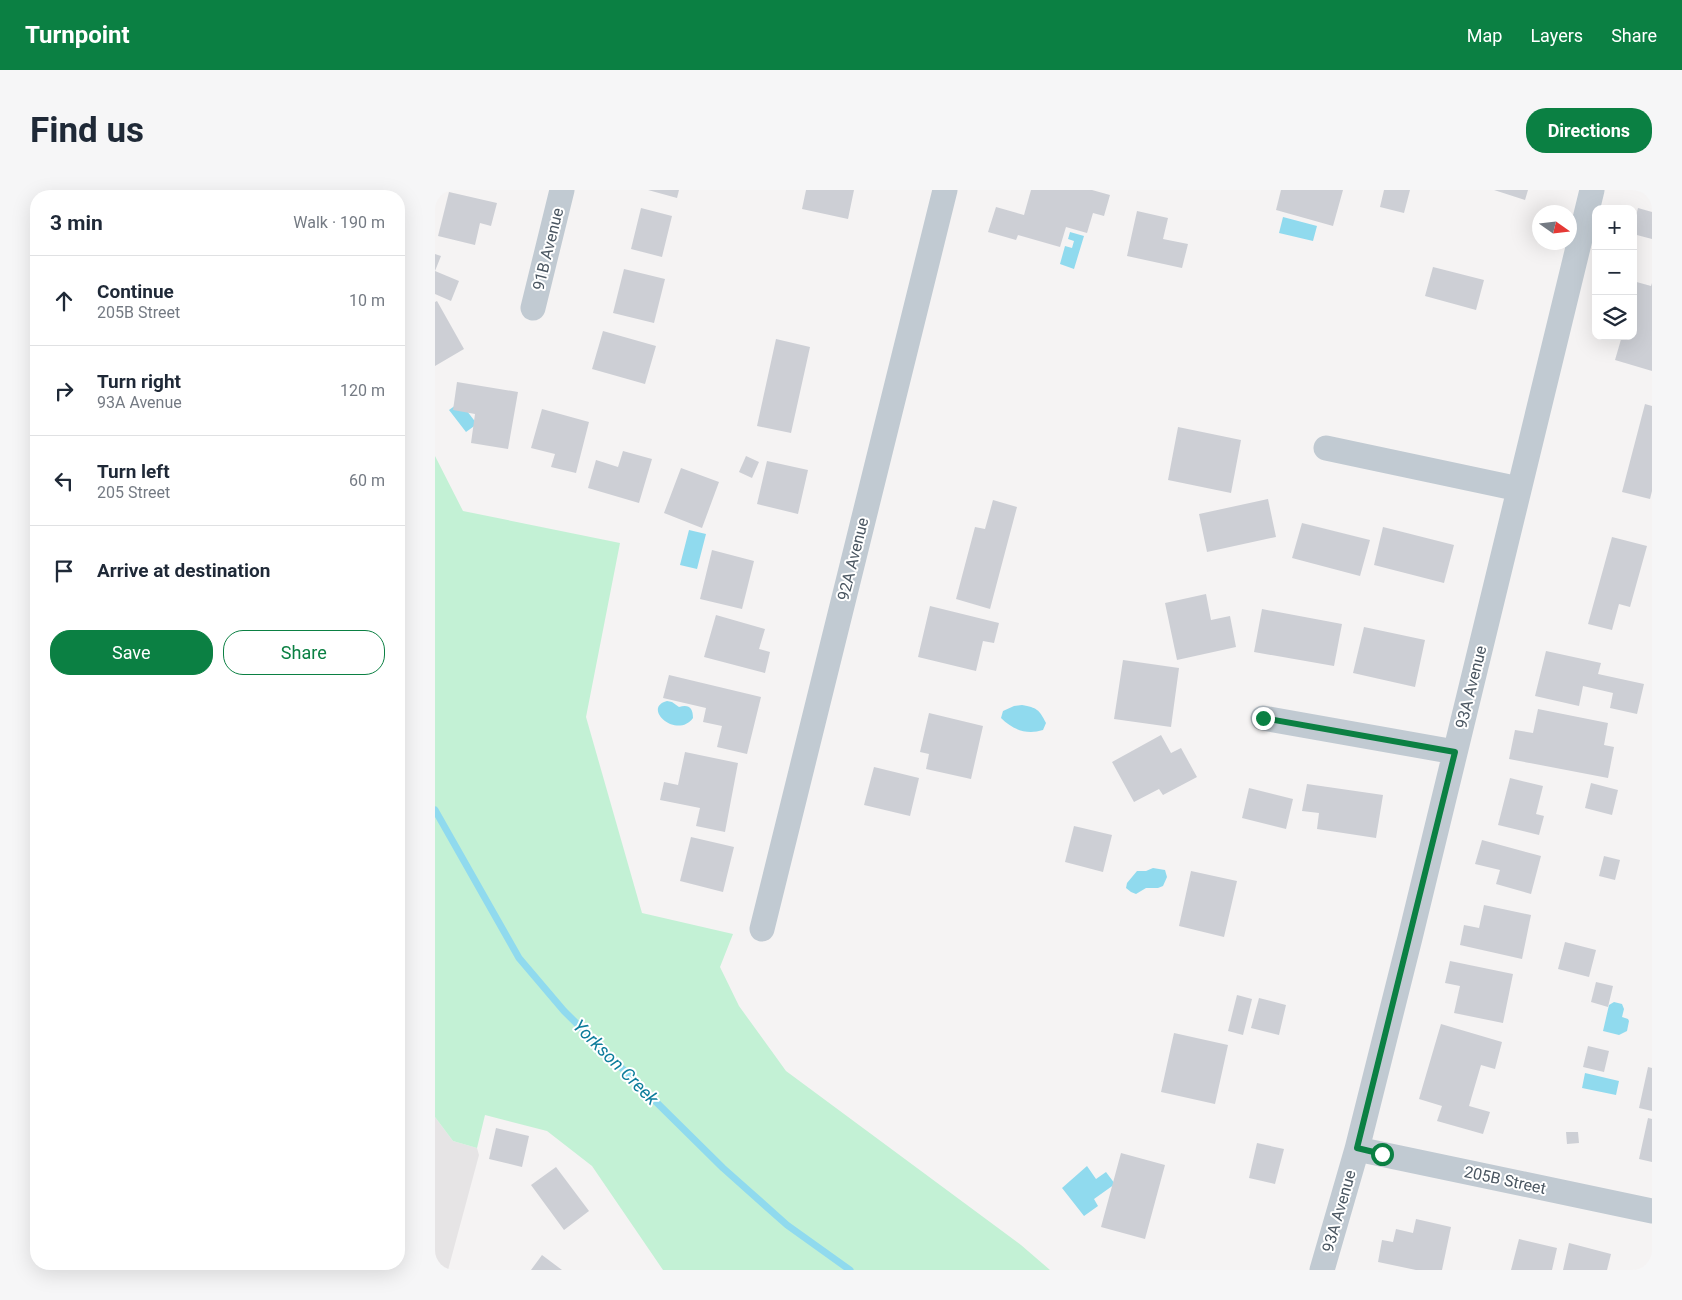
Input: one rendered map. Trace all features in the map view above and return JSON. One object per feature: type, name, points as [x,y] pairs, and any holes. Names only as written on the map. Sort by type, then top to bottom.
[{"type":"street","name":"91B Avenue","points":[[533,308],[562,190]]},
{"type":"street","name":"92A Avenue","points":[[762,929],[945,190]]},
{"type":"street","name":"93A Avenue","points":[[1321,1270],[1357,1148],[1592,190]]},
{"type":"street","points":[[1327,448],[1519,489]]},
{"type":"street","points":[[1263,718],[1455,752]]},
{"type":"street","name":"205B Street","points":[[1357,1148],[1652,1211]]},
{"type":"shaded area","points":[[435,1117],[453,1141],[477,1148],[479,1155],[448,1270],[435,1270]]},
{"type":"green space","points":[[435,456],[463,511],[620,543],[586,717],[642,913],[733,934],[720,967],[739,1006],[786,1071],[1021,1245],[1050,1270],[663,1270],[592,1166],[547,1131],[485,1115],[477,1148],[453,1141],[435,1117]]},
{"type":"water","points":[[1283,217],[1317,226],[1313,241],[1279,233]]},
{"type":"water","points":[[1070,232],[1084,236],[1074,269],[1060,264],[1065,246],[1072,248],[1074,241],[1068,239]]},
{"type":"water","points":[[460,402],[477,424],[466,432],[449,410]]},
{"type":"water","points":[[689,530],[706,534],[697,569],[680,565]]},
{"type":"water","points":[[667,701],[679,707],[685,706],[690,708],[693,718],[686,724],[679,726],[664,720],[658,710],[660,705]]},
{"type":"water","points":[[1022,705],[1034,708],[1039,712],[1046,723],[1043,730],[1026,732],[1010,726],[1001,718],[1003,711]]},
{"type":"water","points":[[1153,868],[1165,870],[1167,877],[1163,886],[1146,888],[1136,894],[1126,888],[1127,883],[1137,871],[1146,871]]},
{"type":"water","points":[[1614,1002],[1622,1004],[1624,1009],[1622,1017],[1629,1021],[1627,1031],[1619,1035],[1603,1031],[1609,1005]]},
{"type":"water","points":[[1585,1073],[1619,1081],[1616,1095],[1582,1088]]},
{"type":"water","points":[[1087,1166],[1096,1179],[1106,1172],[1115,1184],[1094,1199],[1098,1206],[1084,1216],[1062,1188]]},
{"type":"building","points":[[648,190],[679,190],[677,198]]},
{"type":"building","points":[[806,190],[854,190],[848,219],[802,209]]},
{"type":"building","points":[[1031,190],[1092,190],[1110,195],[1104,216],[1093,213],[1087,233],[1066,227],[1060,247],[1018,235],[1016,240],[988,232],[996,207],[1024,215]]},
{"type":"building","points":[[1281,190],[1343,190],[1333,226],[1276,210]]},
{"type":"building","points":[[1384,190],[1410,190],[1404,213],[1380,207]]},
{"type":"building","points":[[1494,190],[1528,190],[1525,200]]},
{"type":"building","points":[[449,192],[497,203],[491,226],[480,223],[475,245],[438,236]]},
{"type":"building","points":[[641,208],[672,216],[662,257],[631,249]]},
{"type":"building","points":[[1638,208],[1652,212],[1652,239],[1637,235]]},
{"type":"building","points":[[1137,211],[1168,218],[1163,239],[1188,244],[1182,268],[1127,256]]},
{"type":"building","points":[[435,254],[441,256],[435,271]]},
{"type":"building","points":[[1433,267],[1484,280],[1476,310],[1425,296]]},
{"type":"building","points":[[624,269],[665,279],[654,323],[613,313]]},
{"type":"building","points":[[435,271],[459,281],[451,301],[435,294]]},
{"type":"building","points":[[1637,282],[1651,286],[1652,283],[1652,371],[1615,360],[1621,340],[1637,340]]},
{"type":"building","points":[[437,301],[464,349],[435,366],[435,302]]},
{"type":"building","points":[[603,331],[656,346],[645,384],[592,369]]},
{"type":"building","points":[[776,339],[810,347],[791,433],[757,426]]},
{"type":"building","points":[[457,382],[518,392],[508,449],[471,443],[475,414],[453,410]]},
{"type":"building","points":[[1645,404],[1652,406],[1652,491],[1650,499],[1622,492]]},
{"type":"building","points":[[542,409],[589,422],[576,473],[551,467],[555,454],[531,448]]},
{"type":"building","points":[[1178,427],[1241,440],[1231,493],[1168,480]]},
{"type":"building","points":[[623,451],[652,459],[639,503],[588,488],[596,460],[618,467]]},
{"type":"building","points":[[746,456],[759,462],[752,478],[739,472]]},
{"type":"building","points":[[767,461],[808,470],[798,514],[757,504]]},
{"type":"building","points":[[681,468],[719,482],[702,528],[664,513]]},
{"type":"building","points":[[1268,499],[1276,537],[1207,552],[1199,514]]},
{"type":"building","points":[[993,500],[1017,507],[990,609],[956,599],[975,527],[985,529]]},
{"type":"building","points":[[1302,523],[1370,540],[1360,576],[1292,558]]},
{"type":"building","points":[[1383,527],[1454,545],[1444,583],[1374,565]]},
{"type":"building","points":[[1612,537],[1647,546],[1630,607],[1619,604],[1612,630],[1588,624]]},
{"type":"building","points":[[712,550],[754,561],[742,609],[700,599]]},
{"type":"building","points":[[1206,594],[1211,620],[1230,616],[1236,647],[1177,660],[1165,603]]},
{"type":"building","points":[[930,606],[999,623],[994,643],[983,641],[976,671],[918,657]]},
{"type":"building","points":[[1262,609],[1342,624],[1334,666],[1254,652]]},
{"type":"building","points":[[716,615],[765,629],[759,649],[770,652],[765,673],[704,657]]},
{"type":"building","points":[[1364,627],[1425,640],[1415,687],[1353,673]]},
{"type":"building","points":[[1546,651],[1601,663],[1598,674],[1644,684],[1637,714],[1610,708],[1613,693],[1583,686],[1579,706],[1535,696]]},
{"type":"building","points":[[1123,660],[1179,668],[1171,727],[1114,719]]},
{"type":"building","points":[[669,675],[761,697],[747,754],[717,747],[722,726],[703,722],[706,708],[663,698]]},
{"type":"building","points":[[1538,709],[1608,723],[1604,745],[1614,747],[1608,778],[1509,759],[1515,730],[1533,733]]},
{"type":"building","points":[[929,713],[983,726],[971,779],[926,769],[929,754],[920,752]]},
{"type":"building","points":[[1161,735],[1171,753],[1181,748],[1197,777],[1163,795],[1159,789],[1134,802],[1112,762]]},
{"type":"building","points":[[685,752],[738,763],[725,832],[696,826],[700,808],[660,800],[664,782],[678,785]]},
{"type":"building","points":[[874,767],[919,778],[910,816],[864,805]]},
{"type":"building","points":[[1510,778],[1543,786],[1536,814],[1544,816],[1539,835],[1498,825]]},
{"type":"building","points":[[1591,783],[1618,790],[1612,815],[1585,808]]},
{"type":"building","points":[[1307,784],[1383,795],[1376,838],[1317,829],[1319,813],[1302,811]]},
{"type":"building","points":[[1249,788],[1293,799],[1286,829],[1242,818]]},
{"type":"building","points":[[1074,826],[1112,835],[1103,872],[1065,862]]},
{"type":"building","points":[[691,837],[734,847],[723,892],[680,881]]},
{"type":"building","points":[[1482,840],[1541,856],[1531,894],[1496,884],[1500,870],[1475,864]]},
{"type":"building","points":[[1604,856],[1620,860],[1615,880],[1599,876]]},
{"type":"building","points":[[1191,871],[1237,881],[1224,937],[1179,926]]},
{"type":"building","points":[[1484,905],[1531,915],[1522,959],[1460,945],[1464,925],[1479,928]]},
{"type":"building","points":[[1565,942],[1596,950],[1589,977],[1558,969]]},
{"type":"building","points":[[1450,961],[1513,974],[1503,1023],[1454,1013],[1460,986],[1445,983]]},
{"type":"building","points":[[1596,982],[1613,986],[1608,1007],[1591,1002]]},
{"type":"building","points":[[1237,995],[1252,999],[1243,1035],[1228,1031]]},
{"type":"building","points":[[1259,998],[1286,1005],[1279,1035],[1251,1028]]},
{"type":"building","points":[[1441,1024],[1502,1042],[1495,1069],[1481,1065],[1469,1106],[1490,1112],[1483,1134],[1437,1121],[1442,1106],[1419,1099]]},
{"type":"building","points":[[1174,1033],[1228,1045],[1215,1104],[1161,1092]]},
{"type":"building","points":[[1588,1046],[1609,1051],[1604,1072],[1583,1067]]},
{"type":"building","points":[[1648,1067],[1652,1068],[1652,1111],[1639,1108]]},
{"type":"building","points":[[1648,1118],[1652,1119],[1652,1162],[1639,1159]]},
{"type":"building","points":[[496,1128],[529,1136],[522,1167],[489,1159]]},
{"type":"building","points":[[1566,1132],[1578,1132],[1579,1143],[1567,1144]]},
{"type":"building","points":[[1257,1143],[1284,1149],[1275,1184],[1249,1178]]},
{"type":"building","points":[[1121,1153],[1165,1165],[1145,1239],[1101,1227]]},
{"type":"building","points":[[556,1167],[589,1211],[564,1230],[531,1185]]},
{"type":"building","points":[[1416,1219],[1451,1227],[1442,1270],[1416,1270],[1378,1262],[1382,1240],[1393,1242],[1396,1229],[1413,1233]]},
{"type":"building","points":[[1519,1239],[1557,1248],[1552,1270],[1511,1270]]},
{"type":"building","points":[[1569,1243],[1611,1254],[1607,1270],[1563,1270]]},
{"type":"building","points":[[542,1255],[562,1270],[531,1270]]},
{"type":"waterway","name":"Yorkson Creek","points":[[435,810],[519,958],[564,1011],[723,1168],[787,1225],[850,1270]]},
{"type":"route","points":[[1263,718],[1455,752],[1357,1148],[1382,1154]]}]
